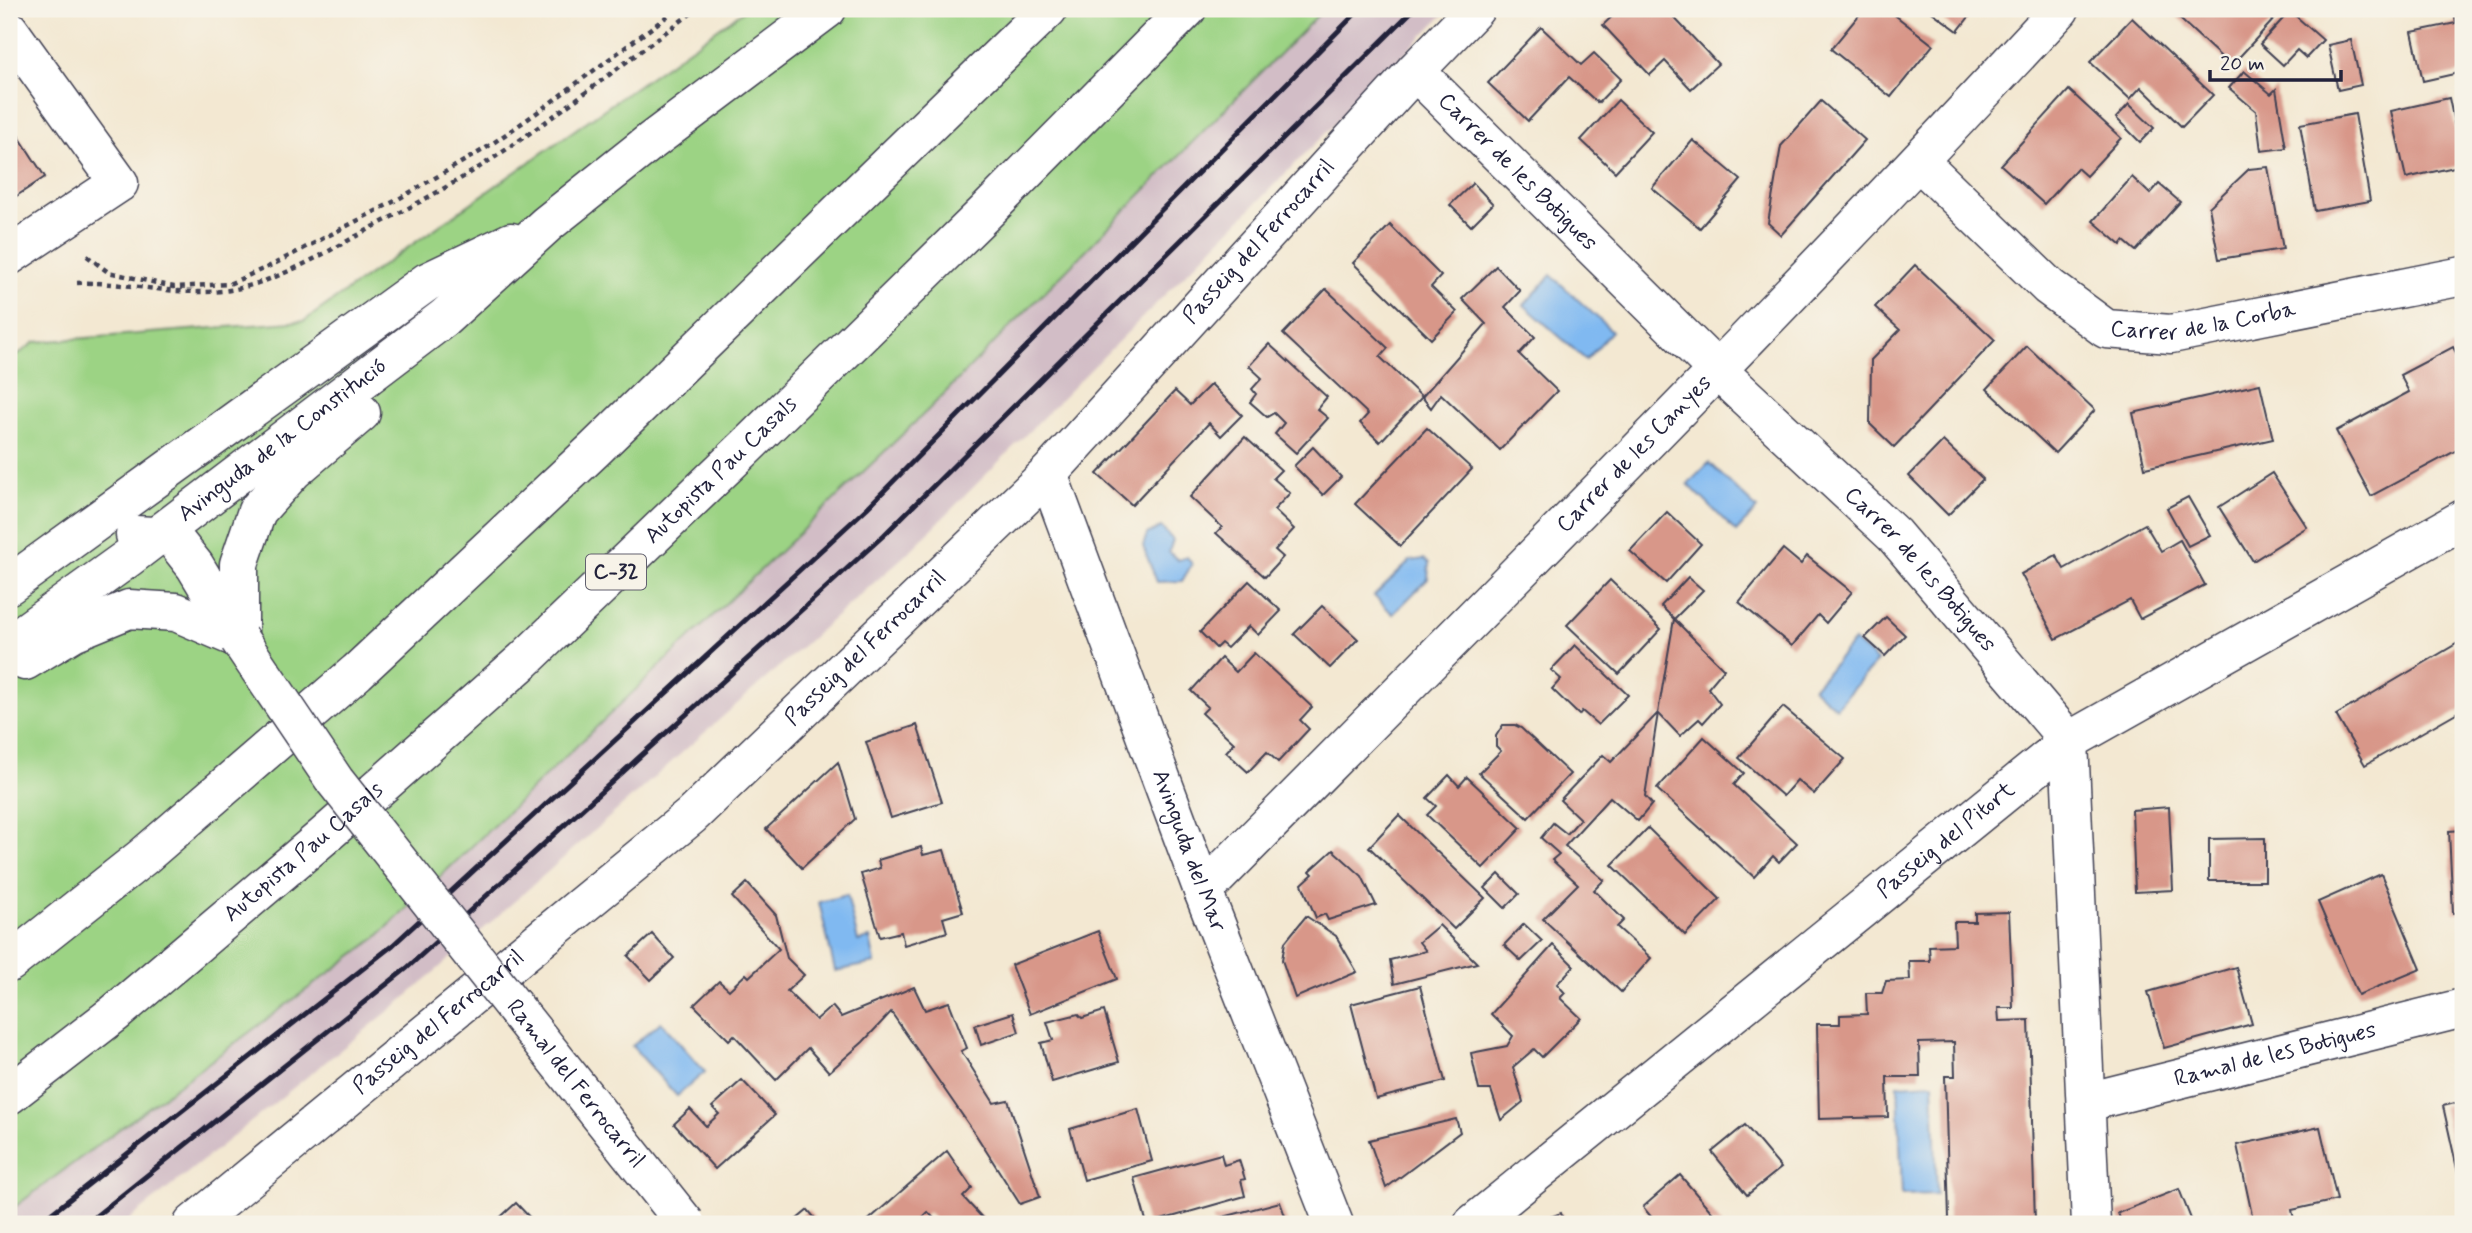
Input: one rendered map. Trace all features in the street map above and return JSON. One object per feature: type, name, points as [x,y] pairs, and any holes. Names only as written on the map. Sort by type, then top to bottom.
[{"type":"main road","name":"Avinguda de la Constitució","points":[[9,644],[444,318],[547,224],[650,142],[827,9]]},
{"type":"main road","points":[[9,963],[144,856],[357,672],[594,450],[1048,9]]},
{"type":"main road","name":"Autopista Pau Casals","points":[[9,1095],[124,1005],[324,836],[524,660],[986,212],[1187,9]]},
{"type":"main road","name":"Passeig del Ferrocarril","points":[[192,1224],[691,816],[1048,474],[1415,71],[1475,9]]},
{"type":"main road","name":"Carrer de les Canyes","points":[[1203,891],[1718,370],[1919,162],[2060,9]]},
{"type":"main road","points":[[9,30],[119,183],[9,256]]},
{"type":"main road","name":"Carrer de les Botigues","points":[[1415,71],[1718,370],[1894,535],[2068,741]]},
{"type":"main road","name":"Carrer de la Corba","points":[[1919,162],[2049,287],[2106,329],[2171,334],[2463,276]]},
{"type":"main road","name":"Avinguda de la Constitució","points":[[9,585],[427,282],[547,224]]},
{"type":"main road","points":[[9,671],[73,632],[129,609],[176,612],[239,639],[239,564],[257,511],[293,471],[354,419],[405,369],[444,318]]},
{"type":"main road","name":"Avinguda del Mar","points":[[1048,474],[1203,891],[1334,1224]]},
{"type":"main road","name":"Passeig del Pitort","points":[[1473,1224],[2068,741],[2463,519]]},
{"type":"main road","points":[[9,605],[111,532],[155,537]]},
{"type":"main road","name":"Ramal del Ferrocarril","points":[[155,537],[172,537],[195,566],[239,639],[335,781],[686,1224]]},
{"type":"main road","points":[[2068,741],[2091,1224]]},
{"type":"main road","name":"Ramal de les Botigues","points":[[2087,1102],[2463,1008]]},
{"type":"path","points":[[50,228],[108,272],[174,287],[229,284],[272,265],[395,201],[483,150],[677,9]]},
{"type":"path","points":[[78,283],[105,282],[168,290],[234,289],[268,281],[303,266],[427,198],[503,151],[697,9]]},
{"type":"shaded area","points":[[1324,9],[1449,9],[911,550],[405,998],[124,1224],[9,1224],[9,1211],[377,938],[929,409]]},
{"type":"green space","points":[[746,9],[1324,9],[929,409],[376,938],[9,1211],[9,361],[35,342],[304,321]]},
{"type":"water","points":[[1551,275],[1612,331],[1586,360],[1524,305]]},
{"type":"water","points":[[1709,463],[1757,509],[1736,532],[1688,484]]},
{"type":"water","points":[[1161,527],[1173,540],[1169,552],[1178,560],[1187,557],[1192,564],[1182,581],[1157,582],[1143,546],[1147,534]]},
{"type":"water","points":[[1424,559],[1429,563],[1428,579],[1393,614],[1374,596],[1410,561]]},
{"type":"water","points":[[1854,641],[1877,661],[1836,708],[1813,688]]},
{"type":"water","points":[[847,895],[858,941],[870,938],[875,963],[835,971],[819,902]]},
{"type":"water","points":[[661,1022],[705,1072],[677,1096],[632,1046]]},
{"type":"water","points":[[1933,1083],[1937,1194],[1902,1195],[1898,1085]]},
{"type":"building","points":[[1620,9],[1666,9],[1718,64],[1691,89],[1665,61],[1650,75],[1603,25]]},
{"type":"building","points":[[1864,9],[1887,9],[1933,45],[1891,97],[1831,49]]},
{"type":"building","points":[[1928,9],[1975,9],[1958,31]]},
{"type":"building","points":[[2169,9],[2266,9],[2276,17],[2231,66]]},
{"type":"building","points":[[2454,9],[2463,10],[2463,72],[2423,81],[2412,32],[2456,23]]},
{"type":"building","points":[[2290,11],[2323,40],[2306,58],[2297,50],[2283,65],[2260,44]]},
{"type":"building","points":[[2132,18],[2213,95],[2182,127],[2141,87],[2130,99],[2090,62]]},
{"type":"building","points":[[1541,27],[1581,65],[1594,53],[1621,79],[1598,103],[1569,77],[1528,121],[1488,83]]},
{"type":"building","points":[[2351,40],[2361,85],[2338,90],[2328,45]]},
{"type":"building","points":[[2244,71],[2271,94],[2276,89],[2286,148],[2261,151],[2256,111],[2229,88]]},
{"type":"building","points":[[2069,90],[2121,138],[2086,176],[2077,168],[2044,204],[2001,165]]},
{"type":"building","points":[[2449,98],[2463,165],[2406,178],[2391,111]]},
{"type":"building","points":[[1618,100],[1652,132],[1615,172],[1581,140]]},
{"type":"building","points":[[1821,101],[1865,140],[1781,235],[1768,223],[1781,146]]},
{"type":"building","points":[[2129,104],[2154,128],[2140,142],[2116,118]]},
{"type":"building","points":[[2355,114],[2370,201],[2315,211],[2300,124]]},
{"type":"building","points":[[16,132],[45,177],[9,201],[9,137]]},
{"type":"building","points":[[1693,140],[1741,180],[1700,228],[1652,188]]},
{"type":"building","points":[[2268,167],[2283,249],[2219,259],[2209,207],[2249,169]]},
{"type":"building","points":[[2132,177],[2150,194],[2159,184],[2180,202],[2136,251],[2124,241],[2121,245],[2093,221]]},
{"type":"building","points":[[1473,183],[1493,204],[1471,226],[1450,205]]},
{"type":"building","points":[[1390,225],[1441,276],[1431,287],[1457,312],[1431,339],[1353,263]]},
{"type":"building","points":[[1915,265],[1995,340],[1894,447],[1870,424],[1871,360],[1900,330],[1875,307]]},
{"type":"building","points":[[1496,266],[1520,291],[1505,307],[1535,337],[1519,354],[1557,391],[1500,450],[1441,394],[1431,408],[1422,397],[1486,324],[1462,299]]},
{"type":"building","points":[[1326,289],[1388,348],[1380,357],[1422,397],[1380,442],[1360,423],[1368,414],[1283,334]]},
{"type":"building","points":[[1269,344],[1327,397],[1317,409],[1328,418],[1296,453],[1275,434],[1284,423],[1274,413],[1267,417],[1250,402],[1256,394],[1252,389],[1262,378],[1249,366]]},
{"type":"building","points":[[2027,346],[2095,410],[2055,453],[1987,389]]},
{"type":"building","points":[[2453,347],[2463,366],[2463,447],[2371,496],[2336,431],[2409,392],[2400,375]]},
{"type":"building","points":[[1211,384],[1242,415],[1221,436],[1209,423],[1132,505],[1097,474],[1175,391],[1190,405]]},
{"type":"building","points":[[2260,384],[2273,439],[2145,468],[2133,413]]},
{"type":"building","points":[[1427,428],[1472,469],[1400,546],[1355,504]]},
{"type":"building","points":[[1245,437],[1281,470],[1273,478],[1290,493],[1274,510],[1294,529],[1275,550],[1283,557],[1265,577],[1216,533],[1222,527],[1190,497]]},
{"type":"building","points":[[1943,441],[1983,479],[1948,515],[1909,476]]},
{"type":"building","points":[[1313,447],[1341,477],[1323,495],[1294,466]]},
{"type":"building","points":[[2272,473],[2307,527],[2253,561],[2219,507]]},
{"type":"building","points":[[2188,497],[2210,535],[2188,546],[2167,508]]},
{"type":"building","points":[[1667,512],[1701,544],[1666,583],[1630,551]]},
{"type":"building","points":[[2145,524],[2161,551],[2180,540],[2205,585],[2140,619],[2130,600],[2056,639],[2021,574],[2056,555],[2064,569]]},
{"type":"building","points":[[1783,549],[1801,564],[1807,556],[1852,592],[1826,623],[1818,615],[1792,646],[1739,602]]},
{"type":"building","points":[[1688,577],[1703,590],[1674,619],[1661,606]]},
{"type":"building","points":[[1610,580],[1661,629],[1619,674],[1567,625]]},
{"type":"building","points":[[1249,581],[1281,611],[1258,635],[1249,626],[1227,648],[1221,643],[1216,648],[1200,632]]},
{"type":"building","points":[[1322,606],[1358,639],[1330,668],[1294,634]]},
{"type":"building","points":[[1886,617],[1905,635],[1885,656],[1865,638]]},
{"type":"building","points":[[1674,619],[1724,669],[1708,688],[1720,704],[1703,723],[1699,719],[1680,736],[1658,713]]},
{"type":"building","points":[[2463,640],[2463,709],[2365,765],[2336,715]]},
{"type":"building","points":[[1575,645],[1628,695],[1598,725],[1582,711],[1579,715],[1552,689],[1561,679],[1551,670]]},
{"type":"building","points":[[1254,653],[1312,707],[1300,720],[1309,729],[1278,762],[1267,752],[1248,772],[1226,752],[1234,743],[1202,713],[1208,707],[1191,691],[1221,658],[1236,672]]},
{"type":"building","points":[[1783,707],[1845,759],[1814,794],[1797,780],[1783,796],[1739,758]]},
{"type":"building","points":[[1658,713],[1645,796],[1652,804],[1638,821],[1610,797],[1565,846],[1604,880],[1594,890],[1624,920],[1617,927],[1651,958],[1621,992],[1543,919],[1578,884],[1552,860],[1559,854],[1541,838],[1553,823],[1567,834],[1580,819],[1560,800],[1603,755],[1611,762]]},
{"type":"building","points":[[917,725],[942,802],[891,818],[866,742]]},
{"type":"building","points":[[1503,725],[1521,728],[1570,774],[1528,818],[1479,773],[1501,751],[1496,746],[1496,736]]},
{"type":"building","points":[[1704,737],[1744,773],[1734,785],[1797,843],[1779,862],[1773,856],[1754,877],[1657,789]]},
{"type":"building","points":[[838,762],[855,819],[802,868],[766,829]]},
{"type":"building","points":[[1449,775],[1459,786],[1467,777],[1521,828],[1483,868],[1427,815],[1436,806],[1427,798]]},
{"type":"building","points":[[2169,807],[2173,890],[2135,892],[2132,810]]},
{"type":"building","points":[[1399,815],[1485,898],[1454,929],[1369,847]]},
{"type":"building","points":[[1648,828],[1720,899],[1685,935],[1612,865]]},
{"type":"building","points":[[2463,830],[2463,912],[2453,913],[2449,831]]},
{"type":"building","points":[[2265,838],[2265,881],[2209,881],[2209,839]]},
{"type":"building","points":[[921,847],[923,855],[944,850],[963,912],[943,918],[947,932],[904,945],[901,932],[880,937],[861,874],[880,868],[878,860]]},
{"type":"building","points":[[1333,850],[1362,876],[1376,905],[1328,920],[1325,914],[1316,918],[1302,884],[1313,874],[1310,871]]},
{"type":"building","points":[[1499,874],[1519,894],[1505,908],[1485,888]]},
{"type":"building","points":[[2381,874],[2421,969],[2358,995],[2318,902]]},
{"type":"building","points":[[747,883],[776,915],[787,958],[804,975],[787,991],[816,1020],[832,1006],[841,1017],[914,987],[925,1010],[949,1002],[967,1048],[961,1051],[994,1103],[1008,1100],[1040,1197],[1020,1204],[891,1012],[829,1072],[808,1048],[776,1080],[734,1035],[729,1040],[694,1005],[719,981],[729,990],[746,974],[749,977],[779,949],[732,897]]},
{"type":"building","points":[[2009,912],[2013,1008],[1998,1008],[1999,1021],[2029,1020],[2035,1222],[1941,1224],[1940,1220],[1949,1219],[1945,1076],[1955,1076],[1954,1042],[1919,1043],[1920,1077],[1887,1077],[1888,1117],[1819,1119],[1817,1024],[1840,1024],[1840,1015],[1867,1014],[1866,993],[1882,993],[1886,981],[1910,980],[1909,961],[1930,961],[1929,946],[1955,945],[1954,922],[1975,922],[1975,913]]},
{"type":"building","points":[[1306,916],[1336,936],[1357,972],[1295,998],[1282,960],[1285,942]]},
{"type":"building","points":[[1524,924],[1542,941],[1521,961],[1504,945]]},
{"type":"building","points":[[1439,925],[1477,963],[1394,984],[1390,960],[1426,951],[1419,942]]},
{"type":"building","points":[[1098,931],[1117,979],[1030,1014],[1011,965]]},
{"type":"building","points":[[652,934],[674,958],[651,980],[628,956]]},
{"type":"building","points":[[1553,945],[1574,966],[1557,984],[1565,993],[1560,998],[1581,1018],[1542,1057],[1534,1049],[1513,1067],[1523,1102],[1501,1120],[1491,1090],[1479,1090],[1471,1053],[1507,1046],[1513,1036],[1491,1014]]},
{"type":"building","points":[[2236,967],[2252,1024],[2164,1048],[2148,992]]},
{"type":"building","points":[[1420,986],[1445,1081],[1376,1099],[1351,1004]]},
{"type":"building","points":[[1104,1011],[1119,1062],[1052,1082],[1041,1043],[1053,1040],[1047,1022],[1078,1014],[1082,1018]]},
{"type":"building","points":[[1013,1013],[1019,1032],[981,1045],[975,1025]]},
{"type":"building","points":[[742,1080],[775,1115],[715,1169],[674,1124],[690,1109],[706,1126],[719,1114],[712,1107]]},
{"type":"building","points":[[2463,1101],[2463,1181],[2460,1182],[2443,1106]]},
{"type":"building","points":[[1138,1109],[1152,1161],[1084,1180],[1070,1129]]},
{"type":"building","points":[[1456,1119],[1460,1132],[1386,1188],[1369,1140]]},
{"type":"building","points":[[1745,1125],[1781,1168],[1747,1195],[1712,1152]]},
{"type":"building","points":[[2320,1127],[2337,1200],[2292,1210],[2295,1224],[2254,1224],[2237,1145]]},
{"type":"building","points":[[947,1151],[972,1188],[963,1197],[988,1224],[939,1224],[928,1212],[917,1223],[919,1224],[864,1224]]},
{"type":"building","points":[[1221,1154],[1224,1165],[1239,1160],[1245,1179],[1241,1180],[1245,1196],[1147,1224],[1134,1178]]},
{"type":"building","points":[[1680,1175],[1722,1224],[1657,1224],[1643,1207]]},
{"type":"building","points":[[2179,1189],[2193,1224],[2122,1224],[2118,1213]]},
{"type":"building","points":[[1280,1202],[1288,1224],[1214,1224],[1212,1220]]},
{"type":"building","points":[[516,1203],[536,1224],[493,1224]]},
{"type":"building","points":[[808,1210],[820,1224],[791,1224]]},
{"type":"building","points":[[1561,1213],[1565,1224],[1531,1224]]},
{"type":"railway","points":[[38,1224],[393,945],[867,508],[1360,9]]},
{"type":"railway","points":[[86,1224],[407,968],[884,535],[1414,9]]}]
